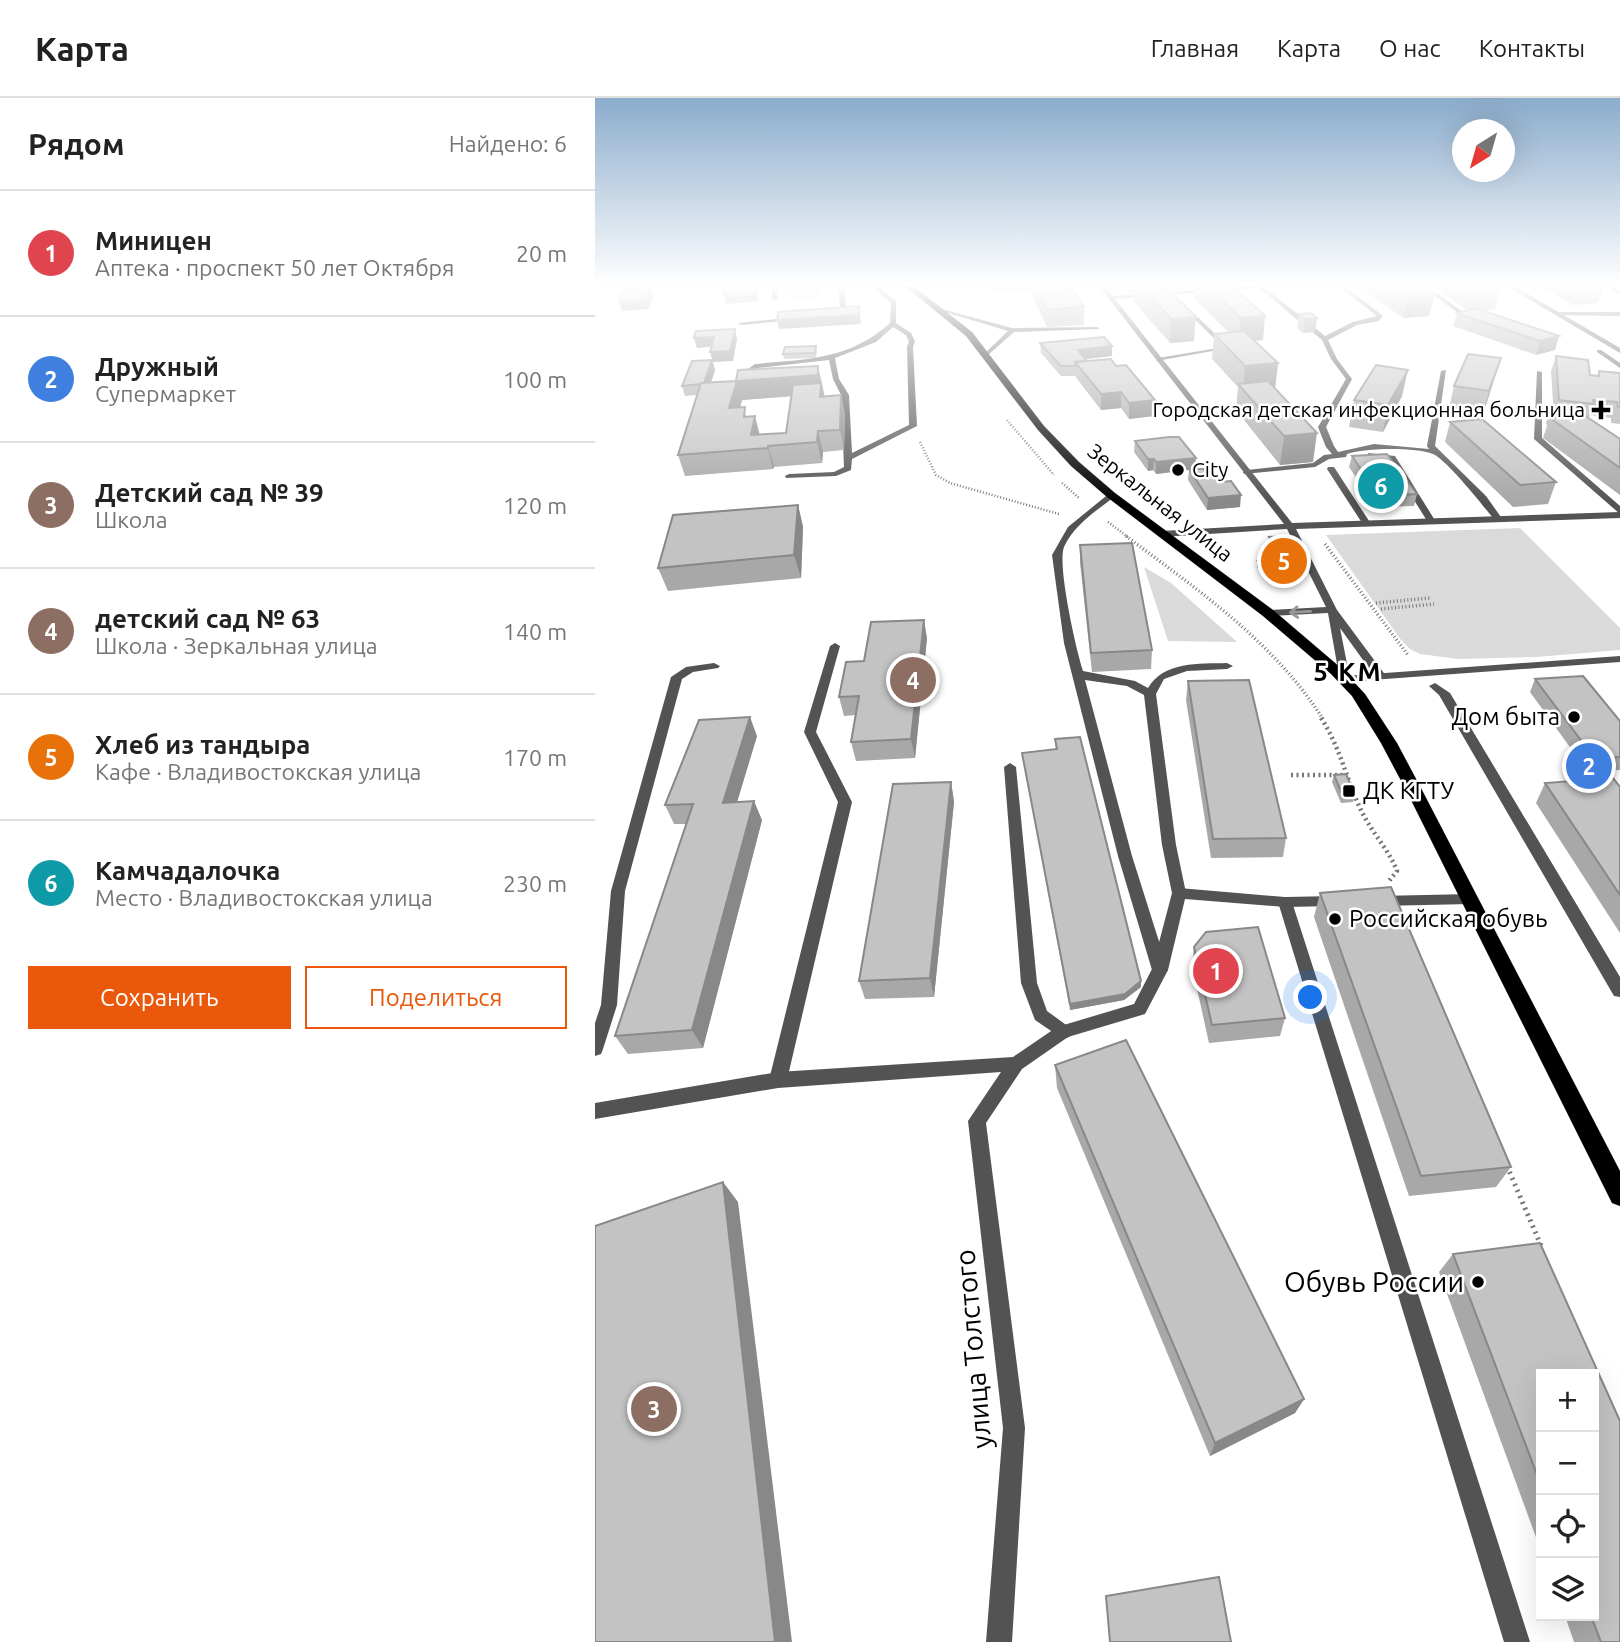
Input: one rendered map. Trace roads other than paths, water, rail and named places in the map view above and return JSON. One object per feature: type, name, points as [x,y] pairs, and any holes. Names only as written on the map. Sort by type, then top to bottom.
[{"type":"main road","name":"Зеркальная улица","points":[[990,358],[1041,428],[1075,464],[1161,534],[1268,613],[1357,694],[1389,743],[1471,899],[1620,1195]]},
{"type":"street","points":[[749,386],[751,369],[755,366],[823,358]]},
{"type":"street","points":[[789,476],[836,474],[848,468],[849,432],[845,396],[836,379],[832,358]]},
{"type":"street","points":[[848,458],[913,426],[910,358]]},
{"type":"street","points":[[1169,358],[1158,360],[1290,526],[1332,610],[1380,676]]},
{"type":"street","points":[[1334,358],[1349,379],[1322,427],[1330,447],[1337,455],[1392,458],[1432,522]]},
{"type":"street","points":[[1444,371],[1431,446],[1483,498],[1499,520]]},
{"type":"street","points":[[1539,372],[1538,439],[1620,513]]},
{"type":"street","points":[[1247,472],[1315,465],[1327,457],[1372,446],[1436,452]]},
{"type":"street","points":[[1331,469],[1367,524]]},
{"type":"street","points":[[1111,495],[1080,520],[1059,545],[1057,555],[1069,643],[1125,856],[1160,970]]},
{"type":"street","points":[[1161,534],[1620,513]]},
{"type":"street","points":[[1268,613],[1332,610]]},
{"type":"street","points":[[1332,610],[1343,679],[1620,659]]},
{"type":"street","points":[[778,1080],[845,802],[810,732],[835,646]]},
{"type":"street","points":[[595,1049],[609,1005],[618,891],[670,698],[677,677],[691,669],[714,666]]},
{"type":"street","points":[[595,1111],[778,1080],[1016,1064],[1063,1032],[1139,1009],[1160,970],[1179,893],[1169,845],[1150,694],[1160,677],[1186,668],[1227,666]]},
{"type":"street","points":[[1079,673],[1090,679],[1118,679],[1129,682],[1139,685],[1150,694]]},
{"type":"street","points":[[1435,686],[1444,693],[1620,991]]},
{"type":"street","points":[[1010,767],[1029,984],[1041,1015],[1063,1032]]},
{"type":"street","points":[[1179,893],[1285,902],[1471,899]]},
{"type":"street","points":[[1285,902],[1517,1642]]},
{"type":"street","name":"улица Толстого","points":[[999,1642],[1014,1428],[977,1121],[1016,1064]]},
{"type":"place","name":"Городская детская инфекционная больница","points":[[1601,410]]},
{"type":"place","name":"City","points":[[1178,470]]},
{"type":"place","name":"Камчадалочка","points":[[1381,486]]},
{"type":"place","name":"Хлеб из тандыра","points":[[1284,561]]},
{"type":"place","name":"детский сад № 63","points":[[913,680]]},
{"type":"place","name":"Дом быта","points":[[1574,717]]},
{"type":"place","name":"Дружный","points":[[1589,766]]},
{"type":"place","name":"ДК КГТУ","points":[[1349,791]]},
{"type":"place","name":"Российская обувь","points":[[1335,919]]},
{"type":"place","name":"Миницен","points":[[1216,971]]},
{"type":"place","name":"Обувь России","points":[[1478,1282]]},
{"type":"place","name":"Детский сад № 39","points":[[654,1409]]},
{"type":"district","name":"5 КМ","points":[[1348,672]]}]
